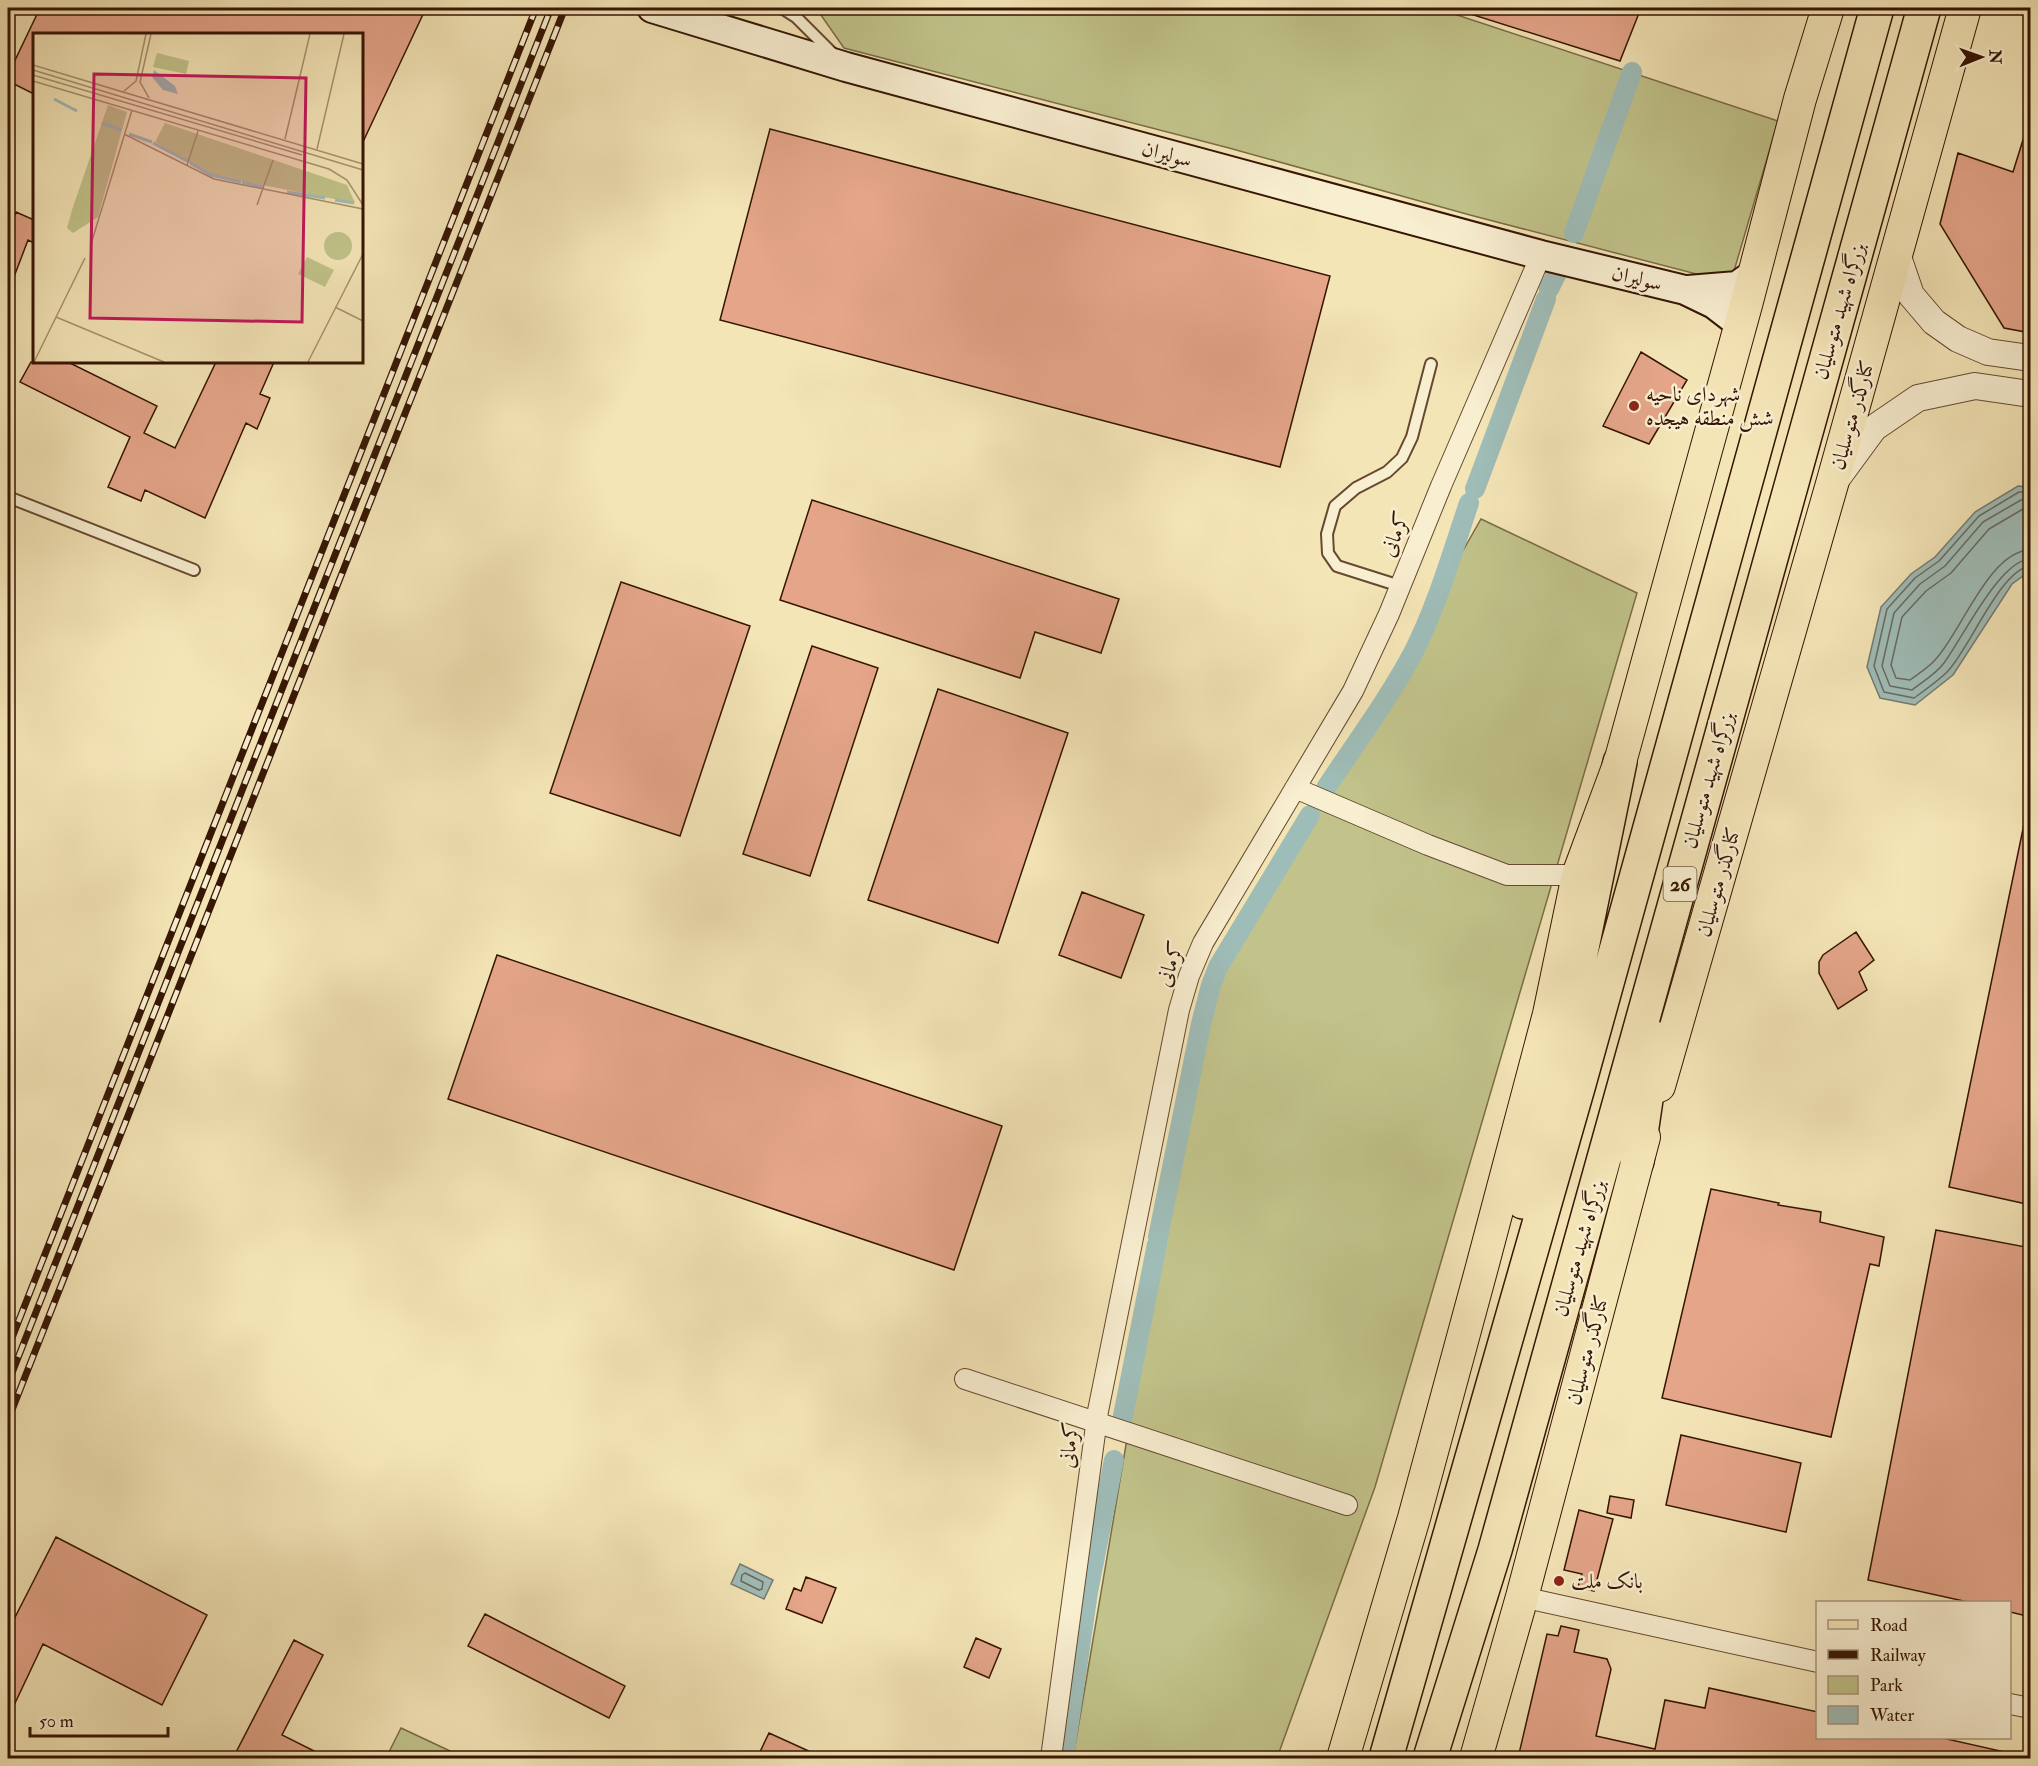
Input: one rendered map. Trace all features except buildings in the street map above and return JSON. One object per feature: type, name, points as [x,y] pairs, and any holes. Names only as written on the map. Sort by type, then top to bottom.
[{"type":"highway","name":"بزرگراه شهید متوسلیان","points":[[1386,1758],[1582,1072],[1878,8]]},
{"type":"highway","name":"بزرگراه شهید متوسلیان","points":[[1430,1758],[1495,1550],[1924,8]]},
{"type":"highway","points":[[1502,1350],[1514,1238],[1574,987],[1620,762]]},
{"type":"highway","points":[[1637,1161],[1676,898]]},
{"type":"main road","name":"سولیران","points":[[652,8],[846,67],[1541,255],[1685,290]]},
{"type":"main road","points":[[1343,1758],[1414,1518],[1482,1267],[1549,1014],[1578,875],[1620,762],[1800,99],[1828,8]]},
{"type":"main road","name":"کنارگذر متوسلیان","points":[[1476,1758],[1522,1597],[1637,1161],[1832,484],[1965,8]]},
{"type":"main road","points":[[1685,290],[1737,285],[1754,274]]},
{"type":"main road","points":[[1685,290],[1714,304],[1740,324]]},
{"type":"street","points":[[1897,254],[1911,295],[1934,322],[1958,339],[1988,352],[2031,358]]},
{"type":"street","name":"کرمانی","points":[[1051,1758],[1096,1423],[1176,1022],[1189,976],[1203,944],[1353,691],[1541,255]]},
{"type":"street","points":[[1832,484],[1874,428],[1918,398],[1975,386],[2031,394]]},
{"type":"street","points":[[1295,788],[1428,845],[1507,875],[1578,875]]},
{"type":"street","points":[[966,1379],[1347,1505]]},
{"type":"street","points":[[1522,1597],[1816,1662]]},
{"type":"street","points":[[2011,1704],[2031,1708]]},
{"type":"lane","points":[[782,8],[796,17],[846,67]]},
{"type":"lane","points":[[1400,586],[1337,566],[1329,554],[1327,534],[1335,506],[1356,488],[1387,472],[1402,458],[1412,437],[1431,364]]},
{"type":"lane","points":[[8,497],[194,570]]},
{"type":"green space","points":[[816,8],[1436,8],[1778,121],[1734,271],[1723,281],[1470,215],[1229,148],[844,48]]},
{"type":"green space","points":[[1481,519],[1637,593],[1375,1487],[1277,1758],[1073,1758],[1127,1439],[1216,984]]},
{"type":"green space","points":[[401,1728],[465,1758],[386,1758]]},
{"type":"water","points":[[2018,486],[2030,487],[2030,571],[2012,584],[1953,675],[1915,705],[1880,698],[1867,667],[1881,607],[1911,574],[1935,557],[1975,512]]},
{"type":"water","points":[[740,1564],[773,1580],[764,1599],[731,1584]]},
{"type":"waterway","points":[[1574,233],[1632,72]]},
{"type":"waterway","points":[[1549,289],[1557,273]]},
{"type":"waterway","points":[[1475,489],[1546,299]]},
{"type":"waterway","points":[[1326,788],[1382,705],[1413,653],[1437,598],[1469,503]]},
{"type":"waterway","points":[[1158,1237],[1211,985],[1218,967],[1310,815]]},
{"type":"waterway","points":[[1120,1431],[1157,1244]]},
{"type":"waterway","points":[[1064,1758],[1088,1592],[1114,1460]]},
{"type":"railway","points":[[8,1348],[536,8]]},
{"type":"railway","points":[[8,1383],[551,8]]},
{"type":"railway","points":[[8,1420],[565,8]]},
{"type":"place","name":"شهردای ناحیه شش منطقه هیجده","points":[[1634,406]]},
{"type":"place","name":"بانک ملت","points":[[1559,1581]]}]
